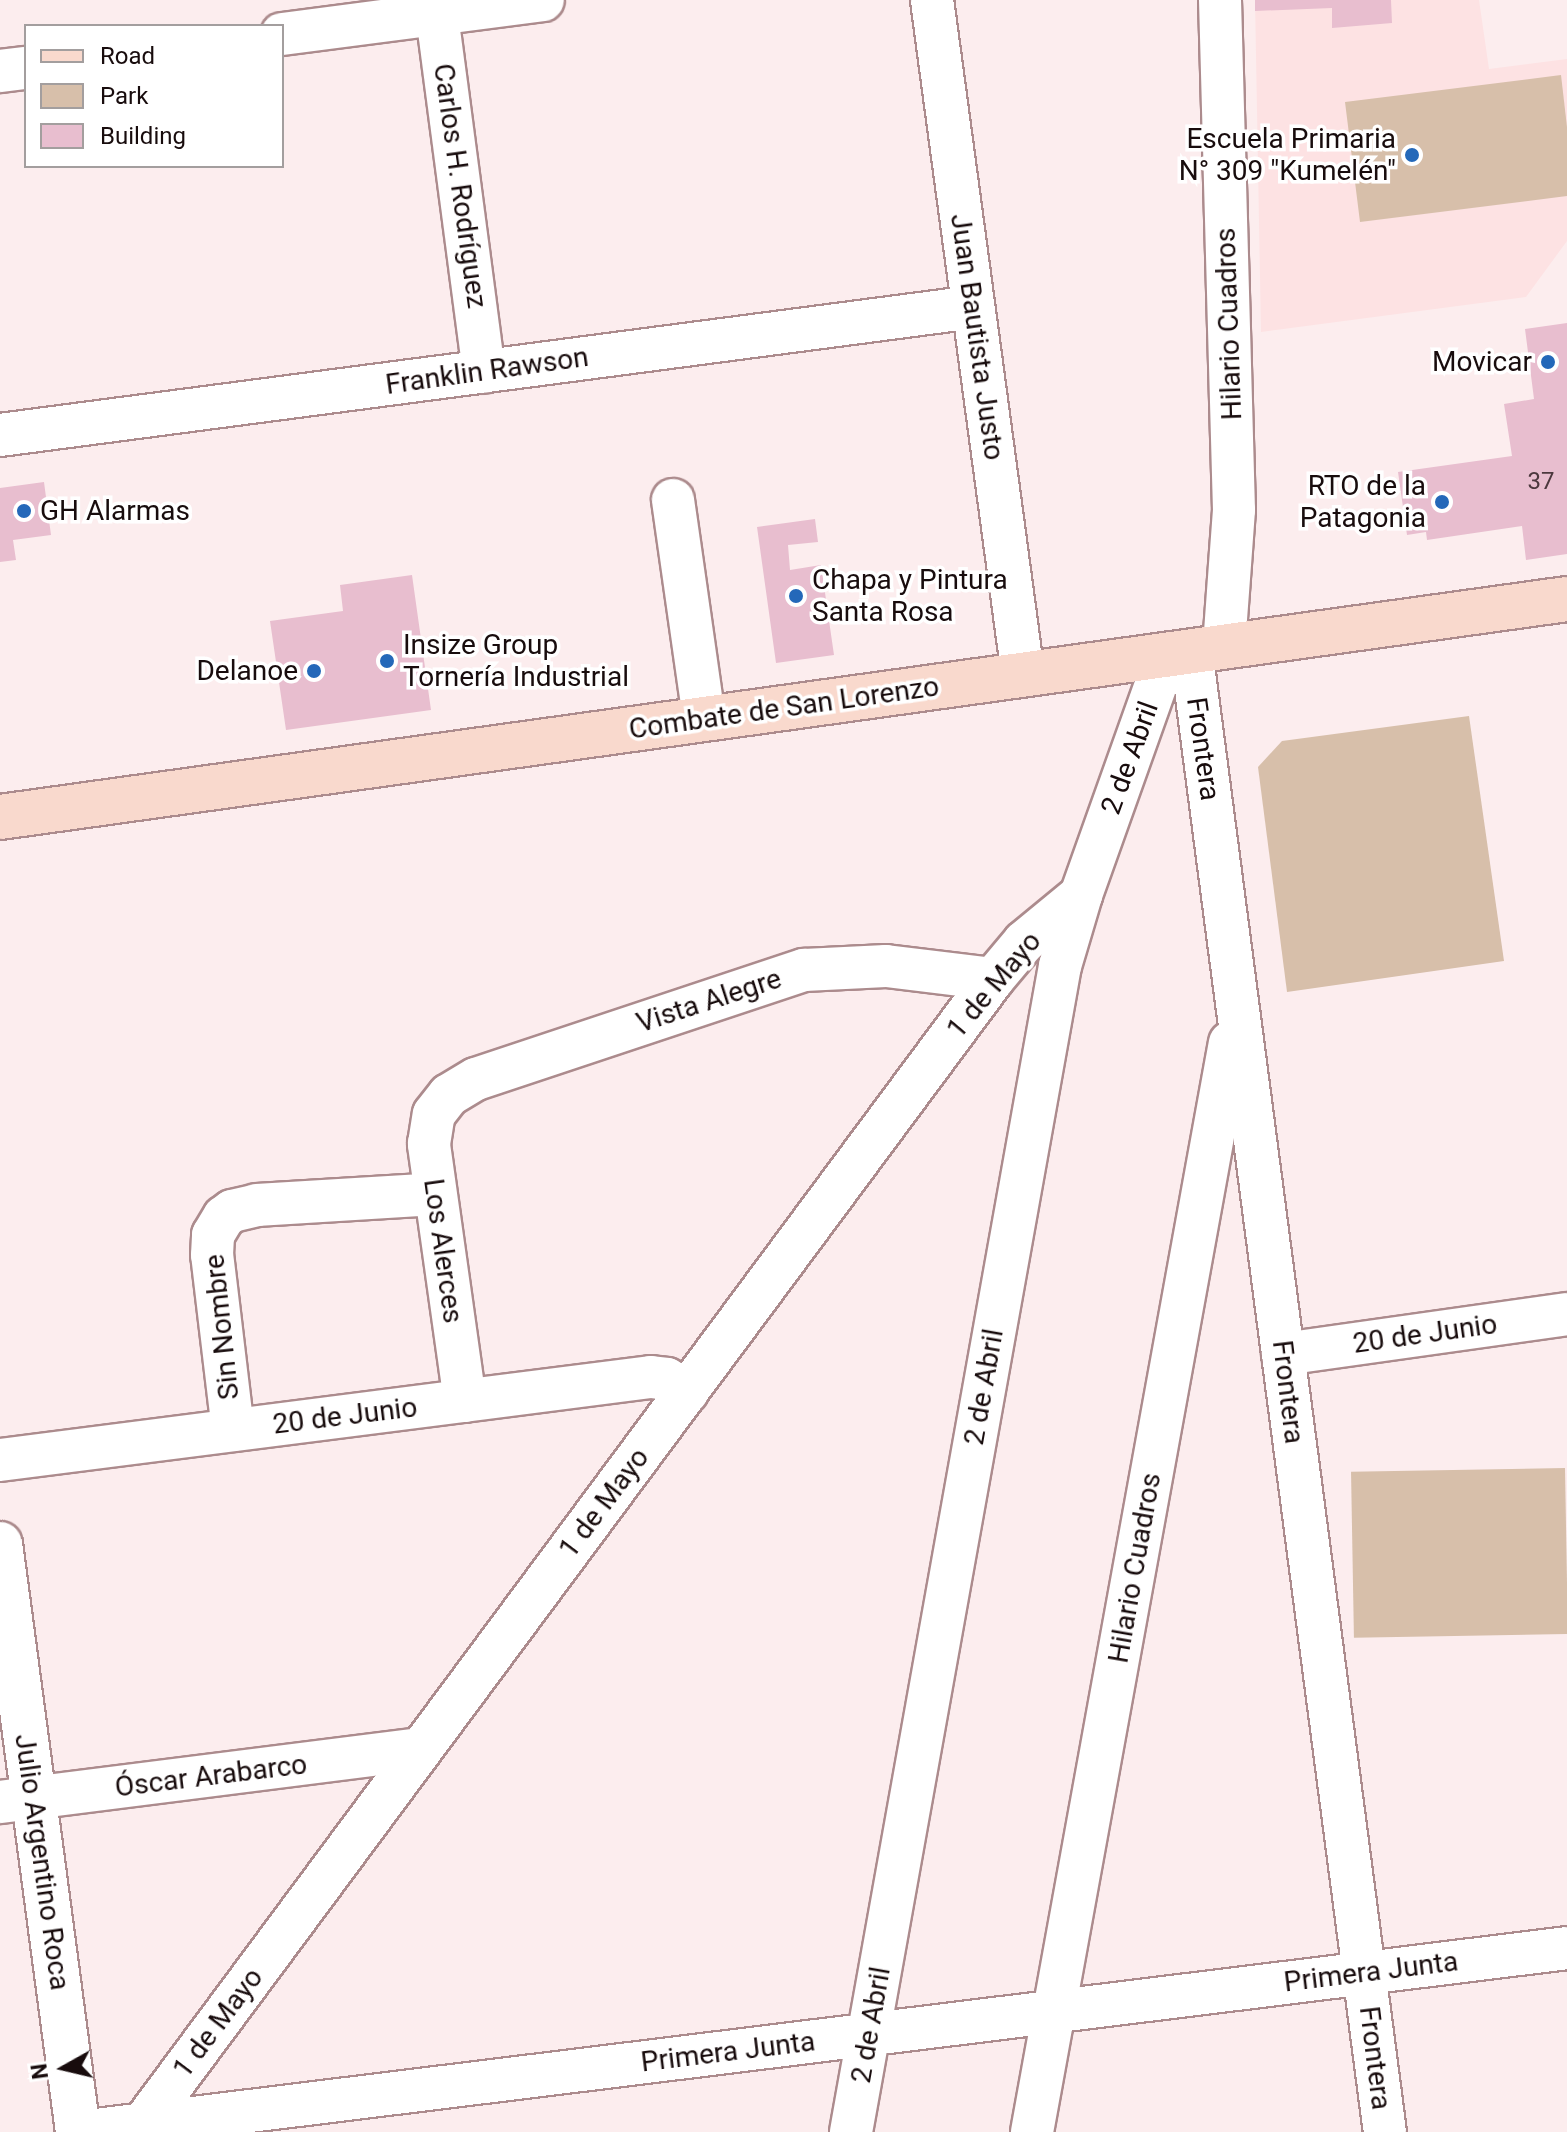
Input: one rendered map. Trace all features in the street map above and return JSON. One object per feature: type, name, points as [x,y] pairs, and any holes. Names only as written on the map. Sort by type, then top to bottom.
[{"type":"main road","name":"Combate de San Lorenzo","points":[[0,817],[1567,599]]},
{"type":"street","points":[[284,34],[436,7],[543,0]]},
{"type":"street","name":"Juan Bautista Justo","points":[[932,0],[1023,675]]},
{"type":"street","name":"Hilario Cuadros","points":[[1194,651],[1234,498],[1220,0]]},
{"type":"street","name":"Carlos H. Rodríguez","points":[[436,7],[484,372]]},
{"type":"street","points":[[0,71],[24,68]]},
{"type":"street","name":"Franklin Rawson","points":[[0,435],[973,307]]},
{"type":"street","points":[[673,500],[704,719]]},
{"type":"street","name":"2 de Abril","points":[[851,2132],[1060,966],[1081,895],[1194,651]]},
{"type":"street","name":"Frontera","points":[[1194,651],[1385,2132]]},
{"type":"street","name":"1 de Mayo","points":[[143,2124],[993,979],[1024,942],[1081,895]]},
{"type":"street","name":"Vista Alegre","points":[[440,1104],[476,1079],[804,970],[886,966],[993,979]]},
{"type":"street","name":"Hilario Cuadros","points":[[1032,2132],[1237,1003]]},
{"type":"street","name":"Los Alerces","points":[[440,1104],[434,1114],[429,1144],[465,1401]]},
{"type":"street","name":"Sin Nombre","points":[[233,1430],[212,1255],[217,1225],[232,1211],[244,1207],[435,1194]]},
{"type":"street","name":"20 de Junio","points":[[1283,1354],[1567,1314]]},
{"type":"street","name":"20 de Junio","points":[[0,1460],[656,1376],[673,1381],[687,1392]]},
{"type":"street","name":"Julio Argentino Roca","points":[[0,1544],[17,1800],[79,2132]]},
{"type":"street","name":"Óscar Arabarco","points":[[17,1800],[421,1749]]},
{"type":"street","name":"Primera Junta","points":[[79,2132],[1567,1948]]},
{"type":"shaded area","name":"Escuela Primaria N° 309 \"Kumelén\"","points":[[1255,0],[1479,0],[1489,69],[1567,59],[1567,241],[1526,297],[1261,332]]},
{"type":"green space","points":[[1561,75],[1567,127],[1567,196],[1360,222],[1345,102]]},
{"type":"green space","points":[[1469,716],[1504,961],[1287,992],[1258,767],[1282,741]]},
{"type":"green space","points":[[1565,1468],[1567,1634],[1354,1638],[1351,1472]]},
{"type":"building","points":[[1255,0],[1391,0],[1392,23],[1332,28],[1332,8],[1255,11]]},
{"type":"building","points":[[1567,323],[1567,554],[1526,560],[1522,526],[1427,540],[1426,532],[1407,535],[1398,472],[1512,456],[1504,404],[1534,399],[1525,329]]},
{"type":"building","name":"GH Alarmas","points":[[44,482],[51,535],[13,540],[16,560],[0,562],[0,488]]},
{"type":"building","name":"Chapa y Pintura Santa Rosa","points":[[815,519],[818,542],[788,545],[790,570],[821,565],[834,655],[776,663],[757,527]]},
{"type":"building","points":[[412,575],[431,710],[286,730],[270,621],[343,611],[340,585]]},
{"type":"place","name":"Escuela Primaria N° 309 \"Kumelén\"","points":[[1412,155]]},
{"type":"place","name":"Movicar","points":[[1548,362]]},
{"type":"place","name":"RTO de la Patagonia","points":[[1442,502]]},
{"type":"place","name":"GH Alarmas","points":[[24,511]]},
{"type":"place","name":"Chapa y Pintura Santa Rosa","points":[[796,596]]},
{"type":"place","name":"Insize Group Tornería Industrial","points":[[387,661]]},
{"type":"place","name":"Delanoe","points":[[314,671]]}]
